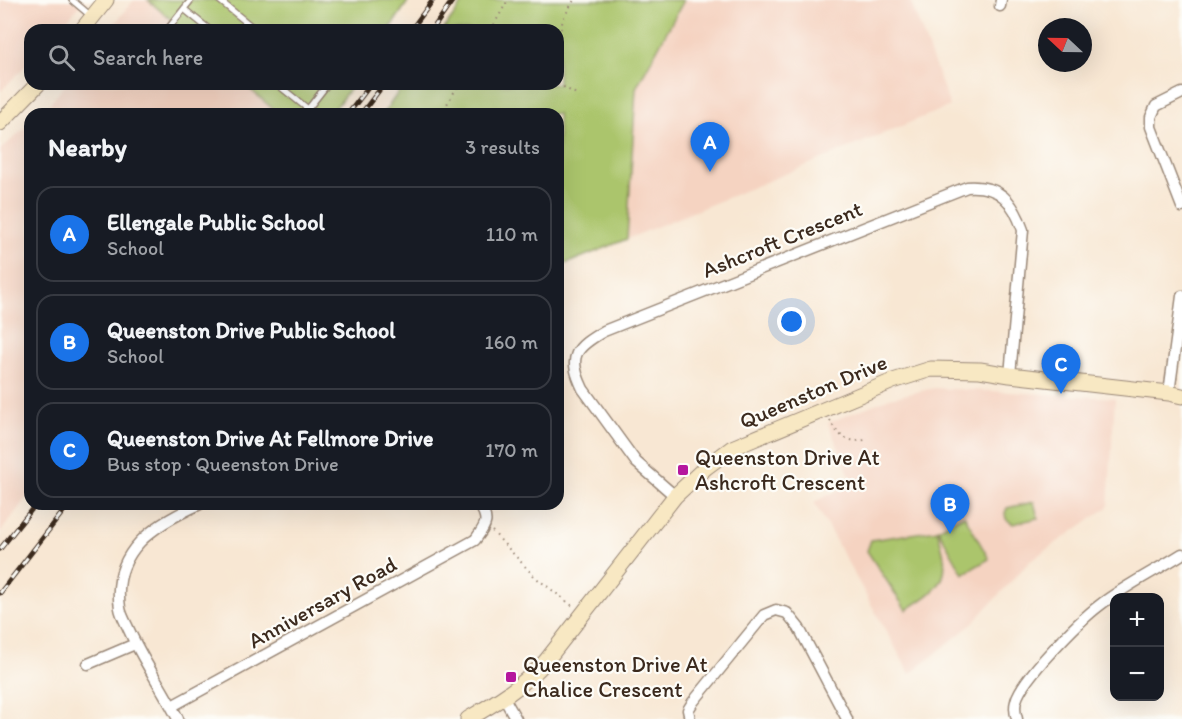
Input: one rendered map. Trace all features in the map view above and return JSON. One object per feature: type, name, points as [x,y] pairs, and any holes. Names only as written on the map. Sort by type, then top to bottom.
[{"type":"street","points":[[87,24],[106,0]]},
{"type":"street","points":[[0,123],[32,90]]},
{"type":"street","points":[[1182,93],[1156,106],[1151,117],[1151,127],[1182,207]]},
{"type":"street","name":"Ashcroft Crescent","points":[[675,496],[636,462],[583,389],[576,376],[573,362],[583,344],[604,331],[967,187],[977,186],[1000,194],[1016,209],[1023,230],[1010,375]]},
{"type":"street","points":[[1175,394],[1182,296]]},
{"type":"street","name":"Queenston Drive","points":[[468,719],[504,698],[530,679],[675,496],[705,468],[732,448],[893,381],[931,369],[980,370],[1175,394]]},
{"type":"street","points":[[178,719],[135,644],[120,610],[119,587],[128,559],[150,530],[186,510]]},
{"type":"street","points":[[483,510],[486,515],[486,525]]},
{"type":"street","name":"Anniversary Road","points":[[172,706],[475,540],[486,525]]},
{"type":"street","points":[[1017,719],[1014,712],[1016,701],[1025,684],[1073,627],[1100,604],[1182,554]]},
{"type":"street","points":[[690,719],[688,710],[693,702],[765,615],[776,610],[787,613],[799,628],[847,719]]},
{"type":"street","points":[[88,664],[135,644]]},
{"type":"street","points":[[504,698],[516,719]]},
{"type":"lane","points":[[72,0],[92,18]]},
{"type":"lane","points":[[172,24],[191,0]]},
{"type":"lane","points":[[219,0],[249,24]]},
{"type":"lane","points":[[184,9],[203,24]]},
{"type":"lane","points":[[284,90],[307,108]]},
{"type":"lane","points":[[309,108],[323,90]]},
{"type":"path","points":[[494,24],[508,0]]},
{"type":"path","points":[[562,24],[574,0]]},
{"type":"path","points":[[564,87],[576,94]]},
{"type":"path","points":[[445,108],[455,90]]},
{"type":"path","points":[[825,410],[833,427],[842,437],[855,442],[865,440]]},
{"type":"path","points":[[486,525],[535,577],[583,614]]},
{"type":"shaded area","points":[[0,0],[84,0],[64,24],[24,24],[24,67],[0,92]]},
{"type":"shaded area","points":[[134,0],[148,0],[176,24],[115,24]]},
{"type":"shaded area","points":[[684,0],[910,0],[950,106],[627,239],[636,88]]},
{"type":"shaded area","points":[[61,90],[251,90],[272,108],[46,108]]},
{"type":"shaded area","points":[[24,129],[24,501],[0,533],[0,150]]},
{"type":"shaded area","points":[[934,388],[1115,398],[1108,507],[1030,561],[972,624],[910,674],[814,502],[853,483],[828,423],[890,398]]},
{"type":"green space","points":[[148,0],[409,0],[393,24],[176,24]]},
{"type":"green space","points":[[465,0],[684,0],[636,88],[627,239],[564,265],[564,108],[387,108],[400,90],[564,90],[564,24],[447,24]]},
{"type":"green space","points":[[251,90],[349,90],[335,108],[272,108]]},
{"type":"green space","points":[[1034,502],[1038,518],[1013,524],[1006,519],[1007,508]]},
{"type":"green space","points":[[964,515],[989,559],[963,574],[938,529]]},
{"type":"green space","points":[[937,530],[944,558],[945,569],[942,578],[938,586],[906,610],[867,551],[871,540]]},
{"type":"railway","points":[[415,24],[433,0]]},
{"type":"railway","points":[[436,24],[453,0]]},
{"type":"railway","points":[[353,108],[366,90]]},
{"type":"railway","points":[[366,108],[379,90]]},
{"type":"railway","points":[[0,549],[31,510]]},
{"type":"railway","points":[[0,593],[64,510]]},
{"type":"place","name":"Ellengale Public School","points":[[710,172]]},
{"type":"place","name":"Queenston Drive At Fellmore Drive","points":[[1061,394]]},
{"type":"place","name":"Queenston Drive At Ashcroft Crescent","points":[[683,470]]},
{"type":"place","name":"Queenston Drive Public School","points":[[950,534]]},
{"type":"place","name":"Queenston Drive At Chalice Crescent","points":[[511,677]]}]
